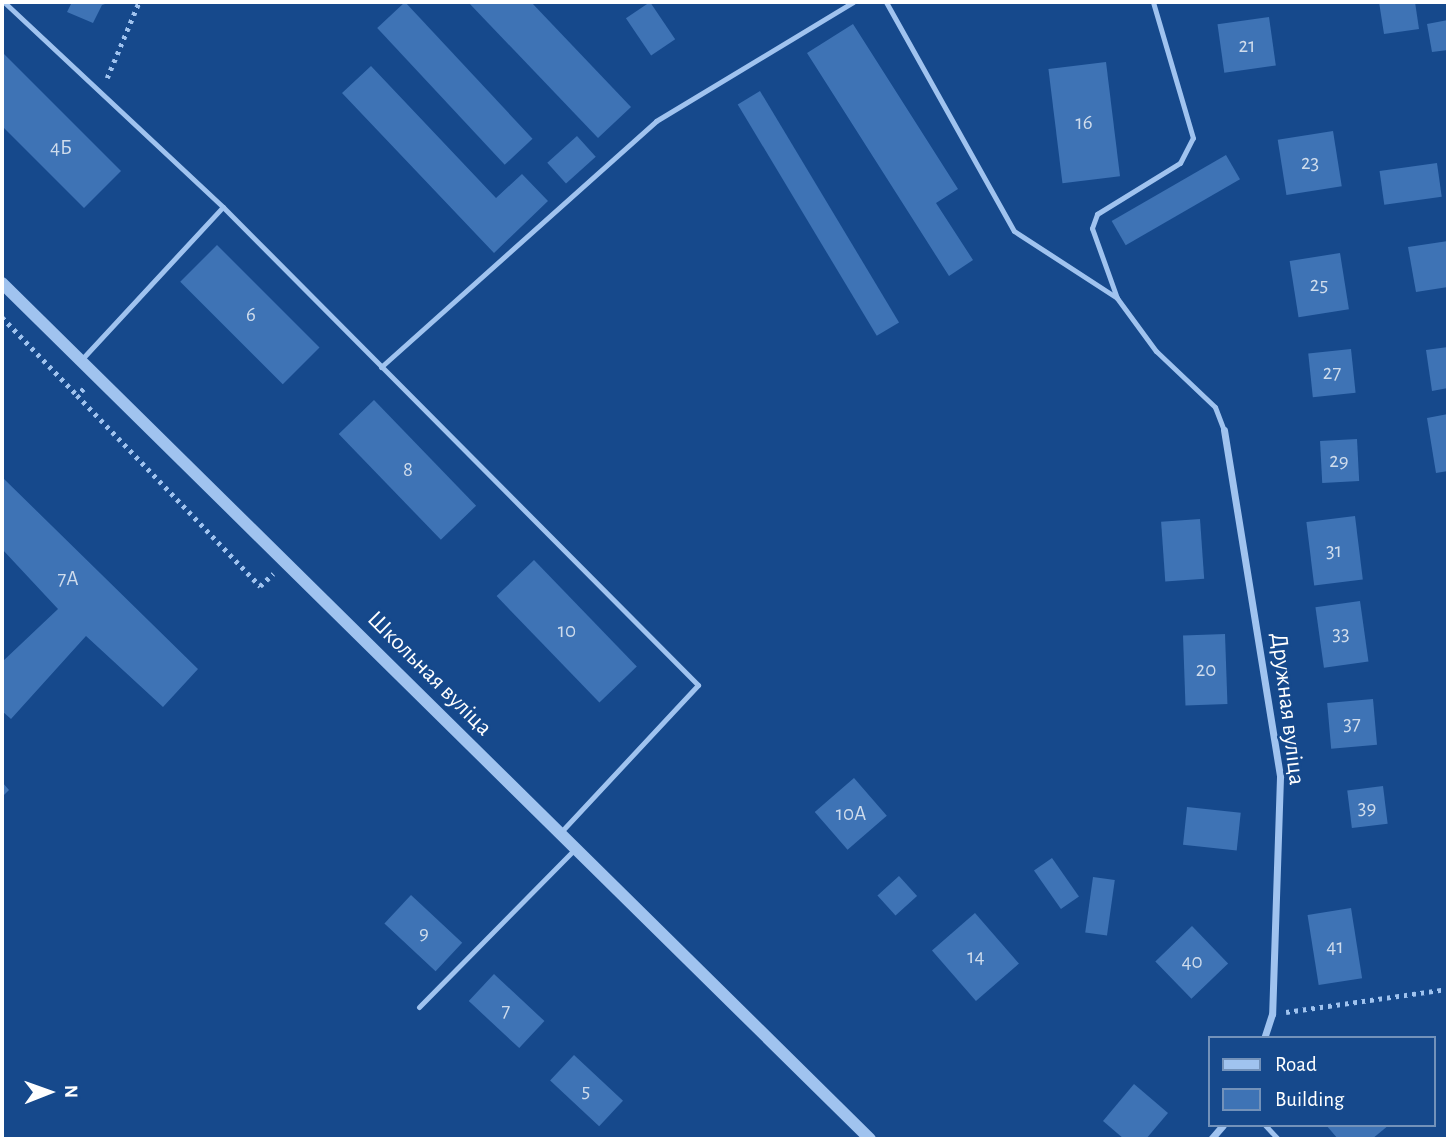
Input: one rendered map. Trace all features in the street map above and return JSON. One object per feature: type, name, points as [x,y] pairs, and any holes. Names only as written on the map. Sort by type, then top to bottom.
[{"type":"street","name":"Школьная вуліца","points":[[2,284],[870,1139]]},
{"type":"street","name":"Дружная вуліца","points":[[1224,430],[1280,777],[1272,1014],[1266,1036]]},
{"type":"lane","points":[[4,2],[223,207],[698,685],[560,833]]},
{"type":"lane","points":[[382,367],[656,121],[853,2]]},
{"type":"lane","points":[[886,2],[1014,231],[1117,298]]},
{"type":"lane","points":[[1153,2],[1193,138],[1180,163],[1097,214],[1092,228],[1117,298],[1156,351],[1215,407],[1224,430]]},
{"type":"lane","points":[[82,360],[223,207]]},
{"type":"lane","points":[[419,1007],[576,848]]},
{"type":"path","points":[[100,92],[139,2]]},
{"type":"path","points":[[2,317],[260,586],[286,561]]},
{"type":"path","points":[[77,395],[99,377]]},
{"type":"path","points":[[1272,1014],[1448,989]]},
{"type":"building","points":[[72,2],[111,2],[102,5],[93,23],[67,12]]},
{"type":"building","points":[[405,2],[533,139],[505,165],[377,28]]},
{"type":"building","points":[[468,2],[531,2],[631,107],[598,138]]},
{"type":"building","points":[[650,2],[675,39],[651,56],[626,18]]},
{"type":"building","points":[[1379,2],[1415,2],[1419,29],[1384,34]]},
{"type":"building","points":[[1269,17],[1276,66],[1224,73],[1218,24]]},
{"type":"building","points":[[1448,20],[1448,50],[1432,52],[1427,24]]},
{"type":"building","points":[[853,24],[958,189],[936,203],[973,260],[949,276],[807,53]]},
{"type":"building","points":[[2,52],[121,171],[84,208],[2,126]]},
{"type":"building","points":[[1106,62],[1120,176],[1062,183],[1048,69]]},
{"type":"building","points":[[371,66],[496,198],[522,174],[548,201],[494,253],[342,93]]},
{"type":"building","points":[[760,91],[899,322],[877,336],[738,104]]},
{"type":"building","points":[[1333,131],[1342,186],[1286,195],[1278,140]]},
{"type":"building","points":[[577,136],[596,157],[566,184],[547,163]]},
{"type":"building","points":[[1226,155],[1240,179],[1126,245],[1112,221]]},
{"type":"building","points":[[1437,163],[1442,197],[1384,205],[1380,171]]},
{"type":"building","points":[[1448,241],[1448,287],[1416,292],[1408,247]]},
{"type":"building","points":[[217,245],[320,348],[283,384],[180,282]]},
{"type":"building","points":[[1340,253],[1349,309],[1299,317],[1290,261]]},
{"type":"building","points":[[1448,347],[1448,388],[1432,391],[1426,350]]},
{"type":"building","points":[[1351,349],[1356,393],[1313,397],[1308,353]]},
{"type":"building","points":[[374,400],[476,506],[441,540],[339,434]]},
{"type":"building","points":[[1448,414],[1448,471],[1436,473],[1427,418]]},
{"type":"building","points":[[1357,439],[1359,481],[1322,483],[1320,441]]},
{"type":"building","points":[[2,477],[198,669],[163,707],[86,636],[11,719],[2,711],[2,662],[58,609],[2,549]]},
{"type":"building","points":[[1355,516],[1363,580],[1314,585],[1306,522]]},
{"type":"building","points":[[1200,519],[1204,579],[1165,582],[1161,522]]},
{"type":"building","points":[[534,560],[637,666],[599,703],[497,596]]},
{"type":"building","points":[[1360,601],[1368,661],[1324,668],[1315,607]]},
{"type":"building","points":[[1225,634],[1227,704],[1185,705],[1183,635]]},
{"type":"building","points":[[1373,699],[1377,745],[1331,749],[1327,703]]},
{"type":"building","points":[[854,778],[887,816],[848,850],[815,812]]},
{"type":"building","points":[[2,782],[9,790],[2,797]]},
{"type":"building","points":[[1383,786],[1388,824],[1352,828],[1347,790]]},
{"type":"building","points":[[1187,807],[1241,813],[1237,850],[1183,845]]},
{"type":"building","points":[[1052,858],[1079,897],[1061,909],[1034,871]]},
{"type":"building","points":[[899,876],[917,896],[896,915],[877,895]]},
{"type":"building","points":[[1093,877],[1115,880],[1107,936],[1085,932]]},
{"type":"building","points":[[411,895],[462,943],[436,971],[384,924]]},
{"type":"building","points":[[1351,908],[1362,978],[1319,985],[1308,915]]},
{"type":"building","points":[[975,913],[1019,964],[976,1001],[932,950]]},
{"type":"building","points":[[1192,926],[1228,963],[1191,999],[1155,961]]},
{"type":"building","points":[[494,974],[544,1021],[519,1048],[469,1001]]},
{"type":"building","points":[[574,1055],[623,1101],[599,1126],[550,1081]]},
{"type":"building","points":[[1134,1084],[1168,1113],[1146,1139],[1124,1139],[1103,1121]]},
{"type":"building","points":[[1328,1127],[1387,1127],[1372,1139],[1338,1139]]}]
